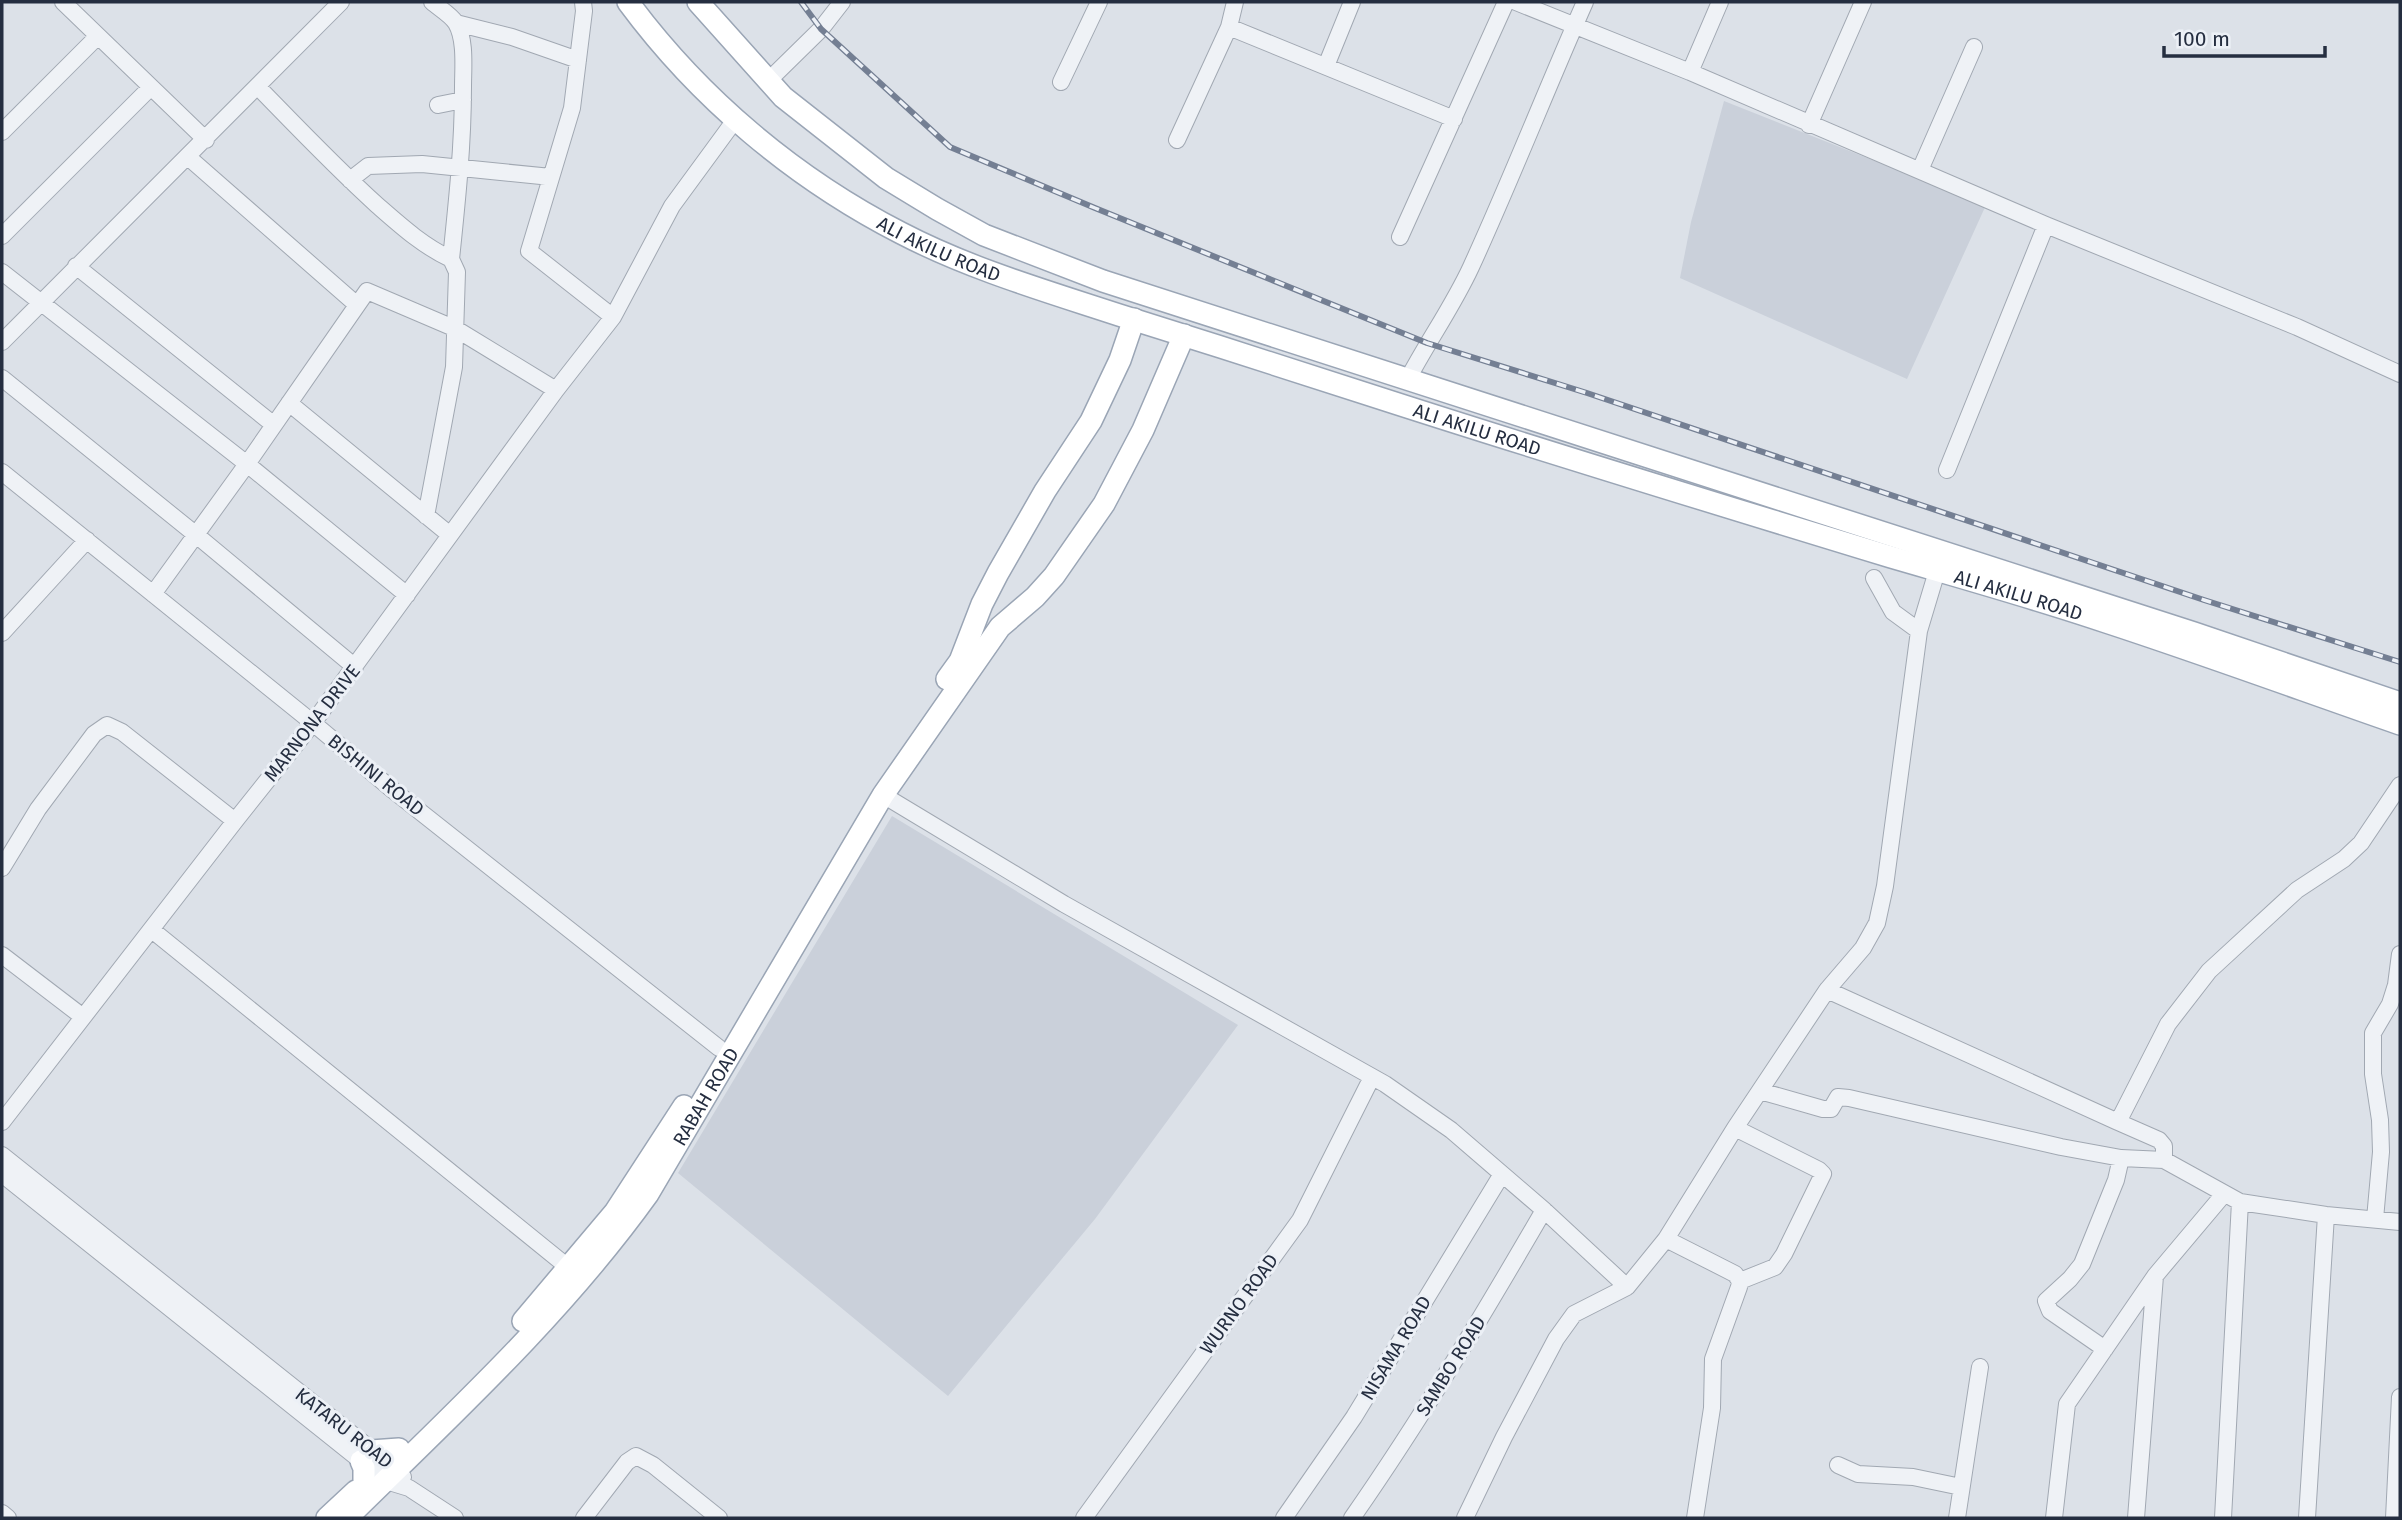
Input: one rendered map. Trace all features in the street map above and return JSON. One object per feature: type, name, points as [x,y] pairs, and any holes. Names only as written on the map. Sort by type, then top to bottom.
[{"type":"main road","name":"ALI AKILU ROAD","points":[[628,2],[666,50],[735,120],[770,148],[899,233],[986,271],[1410,408],[1937,571],[2104,621],[2191,641],[2400,724]]},
{"type":"main road","name":"ALI AKILU ROAD","points":[[698,2],[783,97],[886,177],[984,235],[1103,281],[1408,379],[2191,641],[2400,703]]},
{"type":"main road","name":"RABAH ROAD","points":[[327,1518],[509,1335],[569,1268],[634,1185],[873,789],[960,661],[982,604],[998,573],[1045,491],[1091,421],[1119,360],[1134,319]]},
{"type":"main road","name":"RABAH ROAD","points":[[347,1518],[380,1466],[535,1329],[628,1222],[648,1194],[883,795],[1000,626],[1035,597],[1054,576],[1104,504],[1143,430],[1184,335]]},
{"type":"street","points":[[2,342],[341,2]]},
{"type":"street","points":[[432,2],[456,23],[513,37],[578,60]]},
{"type":"street","points":[[583,2],[572,108],[529,251],[613,317]]},
{"type":"street","points":[[768,81],[821,29],[842,2]]},
{"type":"street","points":[[1061,82],[1099,2]]},
{"type":"street","points":[[1177,140],[1228,27],[1235,2]]},
{"type":"street","points":[[1326,66],[1352,2]]},
{"type":"street","points":[[1400,237],[1506,2]]},
{"type":"street","points":[[1516,2],[1690,72],[2046,226],[2297,327],[2400,374]]},
{"type":"street","points":[[1408,379],[1427,343],[1448,313],[1471,268],[1585,2]]},
{"type":"street","points":[[1690,72],[1720,2]]},
{"type":"street","points":[[1809,125],[1863,2]]},
{"type":"street","points":[[65,3],[206,140]]},
{"type":"street","points":[[426,516],[454,367],[457,272],[451,259],[461,167],[463,100],[461,39],[456,23]]},
{"type":"street","points":[[1228,27],[1454,119]]},
{"type":"street","points":[[2,132],[98,36]]},
{"type":"street","points":[[1920,170],[1974,47]]},
{"type":"street","points":[[2,236],[151,87]]},
{"type":"street","points":[[258,87],[350,180],[406,230],[432,250],[451,259]]},
{"type":"street","points":[[438,105],[463,100]]},
{"type":"street","name":"MARNONA DRIVE","points":[[2,1122],[313,723],[556,390],[613,317],[672,206],[735,120]]},
{"type":"street","points":[[188,157],[357,305]]},
{"type":"street","points":[[350,180],[368,166],[422,164],[551,177]]},
{"type":"street","points":[[1948,471],[2046,226]]},
{"type":"street","points":[[76,266],[274,425]]},
{"type":"street","points":[[2,272],[247,464],[407,595]]},
{"type":"street","points":[[153,593],[247,464],[367,291],[456,329],[556,390]]},
{"type":"street","points":[[2,378],[355,667]]},
{"type":"street","points":[[289,403],[450,535]]},
{"type":"street","name":"BISHINI ROAD","points":[[2,472],[373,774],[719,1048]]},
{"type":"street","points":[[2,633],[86,540]]},
{"type":"street","points":[[1468,1518],[1504,1437],[1556,1339],[1574,1314],[1627,1287],[1666,1239],[1735,1128],[1827,990],[1863,948],[1877,923],[1885,886],[1919,631],[1937,571]]},
{"type":"street","points":[[1874,578],[1893,612],[1919,631]]},
{"type":"street","points":[[2,868],[38,809],[94,734],[107,725],[122,732],[235,821]]},
{"type":"street","points":[[2118,1122],[2168,1024],[2209,971],[2297,890],[2344,859],[2361,843],[2400,785]]},
{"type":"street","points":[[883,795],[1064,904],[1372,1077],[1451,1130],[1544,1210],[1627,1287]]},
{"type":"street","points":[[152,930],[569,1268]]},
{"type":"street","points":[[2375,1219],[2381,1152],[2380,1120],[2373,1074],[2373,1033],[2390,1004],[2396,985],[2400,954]]},
{"type":"street","points":[[2,955],[83,1017]]},
{"type":"street","points":[[1827,990],[2159,1140],[2164,1146],[2164,1160]]},
{"type":"street","name":"WURNO ROAD","points":[[1083,1518],[1300,1220],[1372,1077]]},
{"type":"street","points":[[1760,1091],[1831,1110],[1838,1097],[1849,1098],[2061,1147],[2122,1158],[2164,1160],[2240,1202],[2326,1215],[2400,1222]]},
{"type":"street","points":[[1735,1128],[1823,1174],[1775,1267],[1740,1281]]},
{"type":"street","name":"KATARU ROAD","points":[[2,1155],[380,1466]]},
{"type":"street","points":[[2105,1349],[2050,1311],[2046,1301],[2082,1264],[2116,1180],[2122,1158]]},
{"type":"street","name":"KATARU ROAD","points":[[2,1174],[380,1466],[455,1518]]},
{"type":"street","name":"NISAMA ROAD","points":[[1283,1518],[1354,1417],[1502,1174]]},
{"type":"street","points":[[2054,1518],[2067,1404],[2155,1276],[2224,1194]]},
{"type":"street","points":[[2223,1518],[2240,1202]]},
{"type":"street","name":"SAMBO ROAD","points":[[1352,1518],[1448,1372],[1544,1210]]},
{"type":"street","points":[[2307,1518],[2326,1215]]},
{"type":"street","points":[[1666,1239],[1735,1274],[1740,1281],[1713,1359],[1712,1408],[1695,1518]]},
{"type":"street","points":[[2136,1518],[2155,1276]]},
{"type":"street","points":[[1957,1518],[1980,1367]]},
{"type":"street","points":[[2394,1518],[2400,1397]]},
{"type":"street","points":[[584,1518],[623,1467],[636,1456],[653,1465],[719,1518]]},
{"type":"street","points":[[1838,1465],[1858,1474],[1913,1477],[1961,1487]]},
{"type":"street","points":[[2,1513],[8,1518]]},
{"type":"shaded area","points":[[1724,101],[1986,205],[1907,379],[1680,278],[1691,222]]},
{"type":"shaded area","points":[[892,816],[1238,1025],[1095,1219],[948,1396],[678,1173]]},
{"type":"railway","points":[[801,2],[821,29],[950,147],[1095,208],[1427,343],[1587,393],[2204,600],[2400,662]]}]
